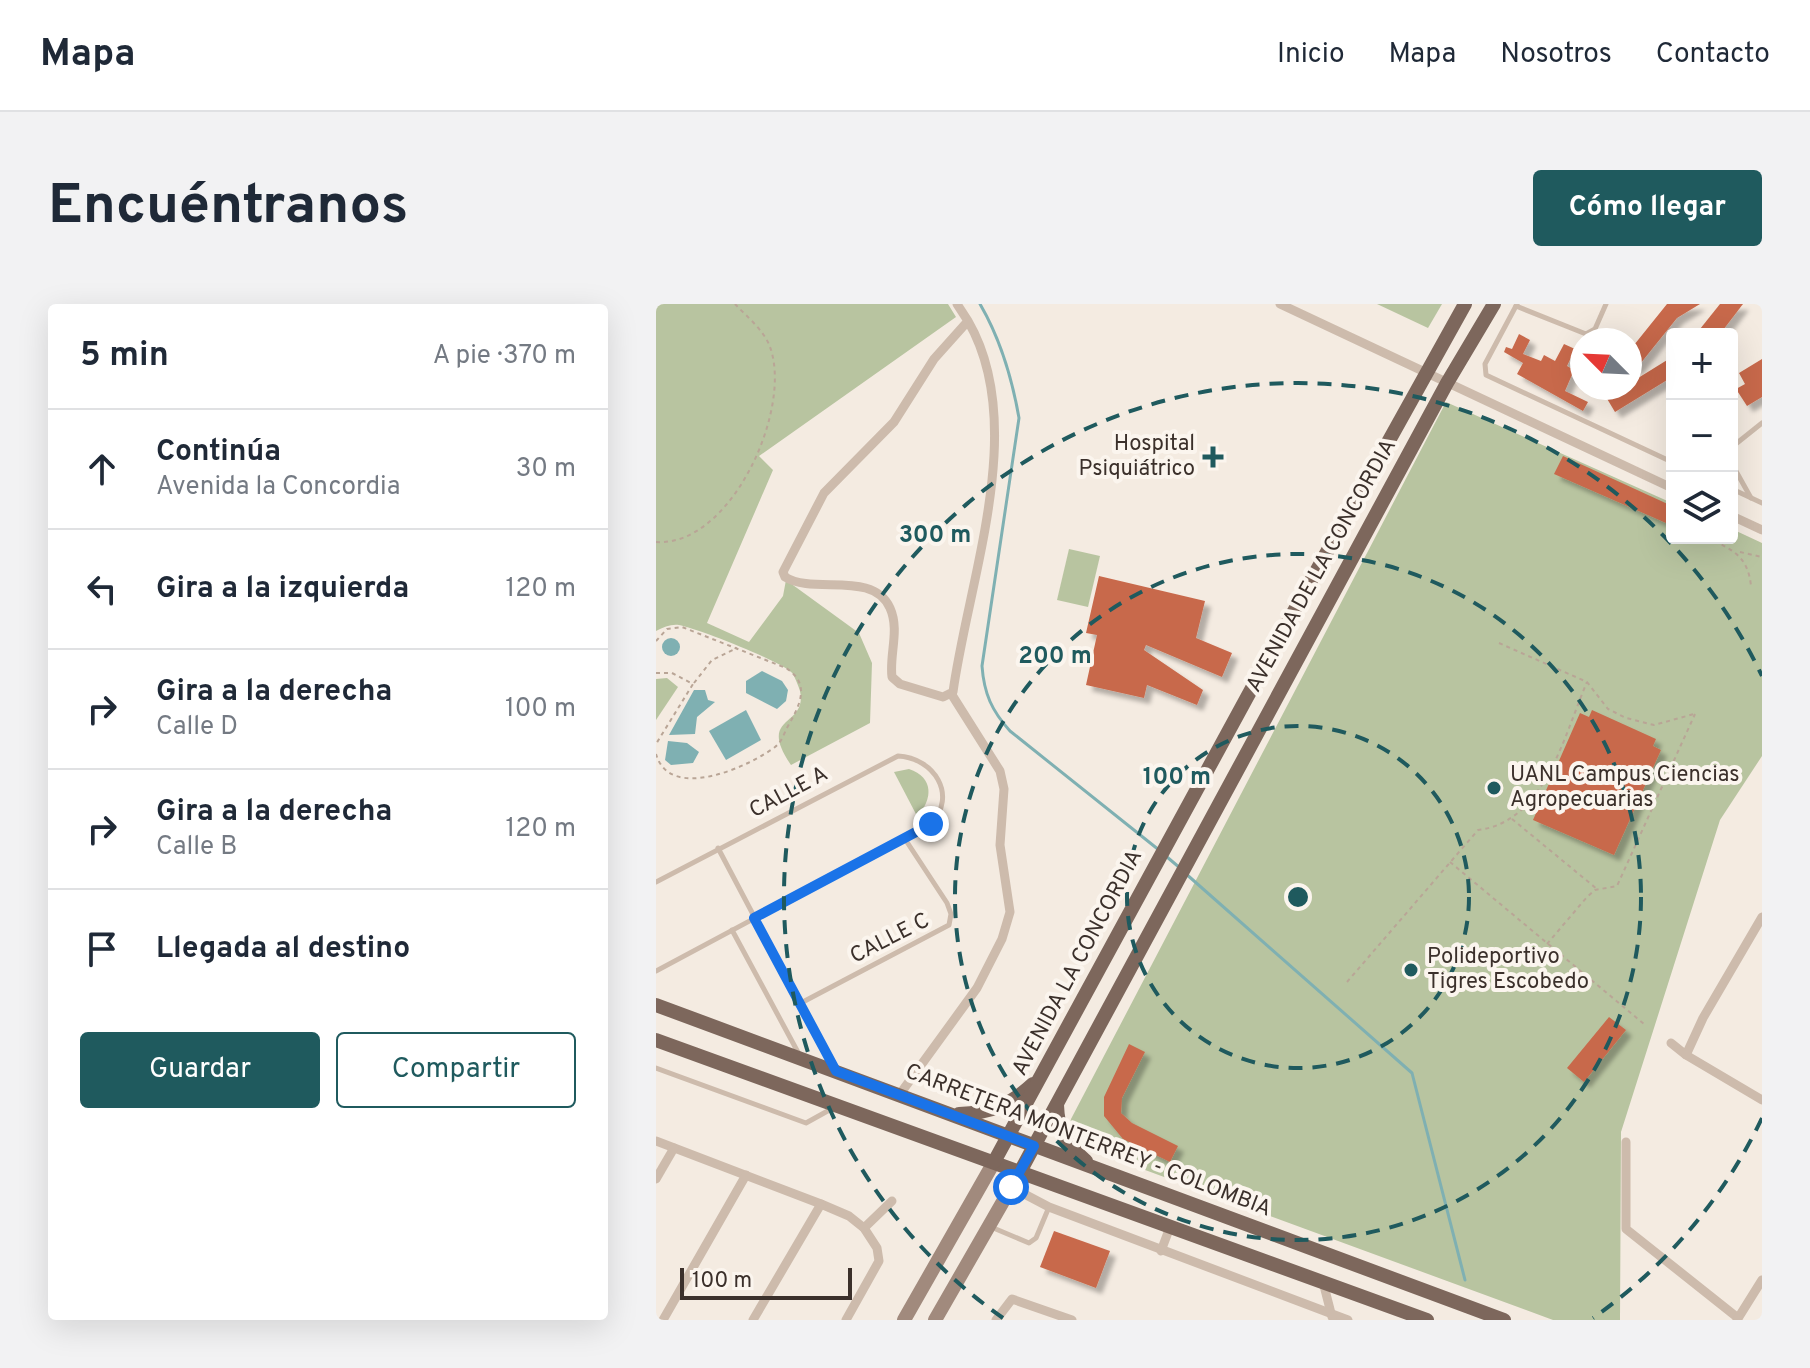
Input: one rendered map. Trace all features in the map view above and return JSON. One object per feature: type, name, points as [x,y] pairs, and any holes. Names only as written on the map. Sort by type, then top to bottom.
[{"type":"main road","name":"AVENIDA DE LA CONCORDIA","points":[[1173,835],[1465,304]]},
{"type":"main road","name":"AVENIDA DE LA CONCORDIA","points":[[1057,1103],[1447,383],[1494,304]]},
{"type":"main road","name":"AVENIDA LA CONCORDIA","points":[[904,1320],[1009,1137],[1173,835]]},
{"type":"main road","name":"CARRETERA MONTERREY - COLOMBIA","points":[[656,1005],[1504,1320]]},
{"type":"main road","points":[[656,1040],[1427,1320]]},
{"type":"main road","points":[[952,1114],[998,1109],[1016,1100],[1042,1075]]},
{"type":"main road","points":[[935,1320],[1057,1103]]},
{"type":"main road","points":[[1057,1103],[1059,1130],[1064,1141],[1096,1169]]},
{"type":"main road","points":[[920,1292],[944,1305]]},
{"type":"street","points":[[900,1094],[977,988],[1002,939],[1010,912],[1000,832],[1002,780],[952,695],[980,551],[994,453],[993,405],[986,367],[979,341],[957,304]]},
{"type":"street","points":[[1280,304],[1666,485]]},
{"type":"street","points":[[952,695],[943,697],[895,682],[891,672],[893,618],[890,607],[880,595],[861,587],[802,585],[785,577],[783,572],[824,493],[894,422],[934,359],[968,321]]},
{"type":"street","points":[[1738,519],[1762,530]]},
{"type":"street","points":[[1686,1055],[1703,1018],[1762,917]]},
{"type":"street","points":[[1671,1043],[1762,1100]]},
{"type":"street","points":[[656,1141],[821,1204],[849,1216],[864,1228],[879,1254],[877,1266],[846,1320]]},
{"type":"street","points":[[1626,1142],[1626,1229],[1737,1319],[1762,1280]]},
{"type":"street","points":[[656,1179],[674,1148]]},
{"type":"street","points":[[663,1320],[746,1175]]},
{"type":"street","points":[[1011,1187],[1049,1207],[1333,1317],[1348,1320]]},
{"type":"street","points":[[864,1228],[892,1201]]},
{"type":"street","points":[[753,1320],[821,1204]]},
{"type":"street","points":[[1161,1251],[1170,1227]]},
{"type":"street","points":[[1323,1282],[1333,1317]]},
{"type":"street","points":[[1010,1320],[998,1317],[1012,1299],[1072,1320]]},
{"type":"lane","points":[[1606,304],[1595,329],[1586,334],[1517,305],[1485,364],[1490,378],[1666,459]]},
{"type":"lane","points":[[1738,442],[1762,423]]},
{"type":"lane","points":[[1736,472],[1751,498]]},
{"type":"lane","points":[[1738,492],[1762,503]]},
{"type":"lane","name":"CALLE A","points":[[656,882],[898,756],[924,762],[936,775],[943,798],[938,817],[905,839]]},
{"type":"lane","points":[[656,971],[905,839]]},
{"type":"lane","name":"CALLE C","points":[[799,1004],[949,925],[947,903],[905,839]]},
{"type":"lane","points":[[718,848],[836,1071]]},
{"type":"lane","points":[[732,930],[801,1058]]},
{"type":"lane","points":[[656,1068],[806,1123],[836,1106]]},
{"type":"lane","points":[[990,1227],[1029,1243],[1036,1238],[1049,1207]]},
{"type":"path","points":[[656,542],[685,538],[708,524],[733,496],[769,428],[775,387],[769,345],[735,304]]},
{"type":"path","points":[[1720,544],[1737,552],[1762,557]]},
{"type":"path","points":[[1737,552],[1746,564],[1751,586]]},
{"type":"path","points":[[656,641],[667,629],[682,627],[786,668],[799,682],[802,703],[781,741],[721,775],[688,778],[664,769],[656,754]]},
{"type":"path","points":[[1499,643],[1587,682],[1608,709],[1640,723],[1671,723],[1695,714],[1617,886],[1598,889],[1587,897],[1547,944]]},
{"type":"path","points":[[656,744],[693,684],[712,660],[737,648]]},
{"type":"path","points":[[656,673],[672,673],[693,684]]},
{"type":"path","points":[[1347,982],[1478,830],[1511,819],[1538,794],[1587,682]]},
{"type":"path","points":[[1511,819],[1598,889]]},
{"type":"path","points":[[1449,861],[1644,1024]]},
{"type":"green space","points":[[656,304],[948,304],[956,317],[759,456],[773,470],[707,623],[749,642],[783,596],[786,580],[859,633],[872,663],[870,723],[791,765],[779,737],[781,729],[800,703],[800,691],[793,674],[757,654],[688,627],[673,625],[656,631]]},
{"type":"green space","points":[[1377,304],[1442,304],[1428,328]]},
{"type":"green space","name":"Polideportivo Tigres Escobedo","points":[[1446,402],[1666,500],[1666,544],[1738,544],[1738,532],[1762,543],[1762,756],[1720,820],[1621,1132],[1620,1320],[1553,1320],[1080,1146],[1069,1129],[1071,1119]]},
{"type":"green space","points":[[1069,549],[1100,556],[1088,607],[1057,600]]},
{"type":"green space","points":[[667,678],[678,687],[656,720],[656,679]]},
{"type":"green space","points":[[909,769],[927,783],[926,803],[917,816],[894,772]]},
{"type":"water","points":[[671,638],[680,647],[671,656],[662,647]]},
{"type":"water","points":[[762,671],[782,681],[788,690],[786,701],[777,709],[746,693],[746,681]]},
{"type":"water","points":[[694,690],[705,690],[708,700],[715,702],[697,717],[695,734],[669,735]]},
{"type":"water","points":[[746,710],[761,740],[726,760],[709,731]]},
{"type":"water","points":[[668,741],[687,743],[699,752],[693,763],[671,765],[665,760]]},
{"type":"building","points":[[1667,304],[1700,304],[1666,328],[1642,362],[1642,335]]},
{"type":"building","points":[[1720,304],[1743,304],[1725,328],[1701,328]]},
{"type":"building","points":[[1519,334],[1530,340],[1523,354],[1541,361],[1544,355],[1555,361],[1564,344],[1570,347],[1567,366],[1570,368],[1570,379],[1565,391],[1570,393],[1570,400],[1588,402],[1583,411],[1517,374],[1523,363],[1504,352],[1506,347],[1512,349]]},
{"type":"building","points":[[1762,359],[1762,397],[1747,406],[1738,392],[1738,388],[1745,384],[1739,373]]},
{"type":"building","points":[[1666,361],[1666,381],[1642,395],[1642,376]]},
{"type":"building","points":[[1608,400],[1635,400],[1615,412]]},
{"type":"building","points":[[1563,456],[1666,503],[1666,523],[1554,474]]},
{"type":"building","points":[[1099,576],[1205,601],[1196,638],[1232,653],[1222,677],[1146,645],[1144,650],[1203,690],[1197,705],[1147,685],[1144,698],[1086,685],[1097,635],[1086,633]]},
{"type":"building","points":[[1592,710],[1656,739],[1653,746],[1661,750],[1614,855],[1533,820],[1580,713],[1589,717]]},
{"type":"building","points":[[1609,1017],[1626,1030],[1584,1082],[1567,1068]]},
{"type":"building","points":[[1129,1044],[1145,1052],[1122,1098],[1121,1113],[1132,1123],[1178,1146],[1170,1162],[1123,1139],[1104,1116],[1104,1097]]},
{"type":"building","points":[[1054,1231],[1110,1251],[1096,1288],[1040,1267]]},
{"type":"waterway","points":[[980,304],[1005,360],[1019,418],[982,666],[987,694],[1010,731],[1159,850]]},
{"type":"waterway","points":[[1167,857],[1180,868]]},
{"type":"waterway","points":[[1185,873],[1412,1073],[1465,1280]]},
{"type":"place","name":"Hospital Psiquiátrico","points":[[1213,457]]},
{"type":"place","name":"UANL Campus Ciencias Agropecuarias","points":[[1494,788]]},
{"type":"place","name":"Polideportivo Tigres Escobedo","points":[[1411,970]]},
{"type":"route","points":[[931,824],[754,918],[836,1071],[1034,1146],[1011,1187]]}]
